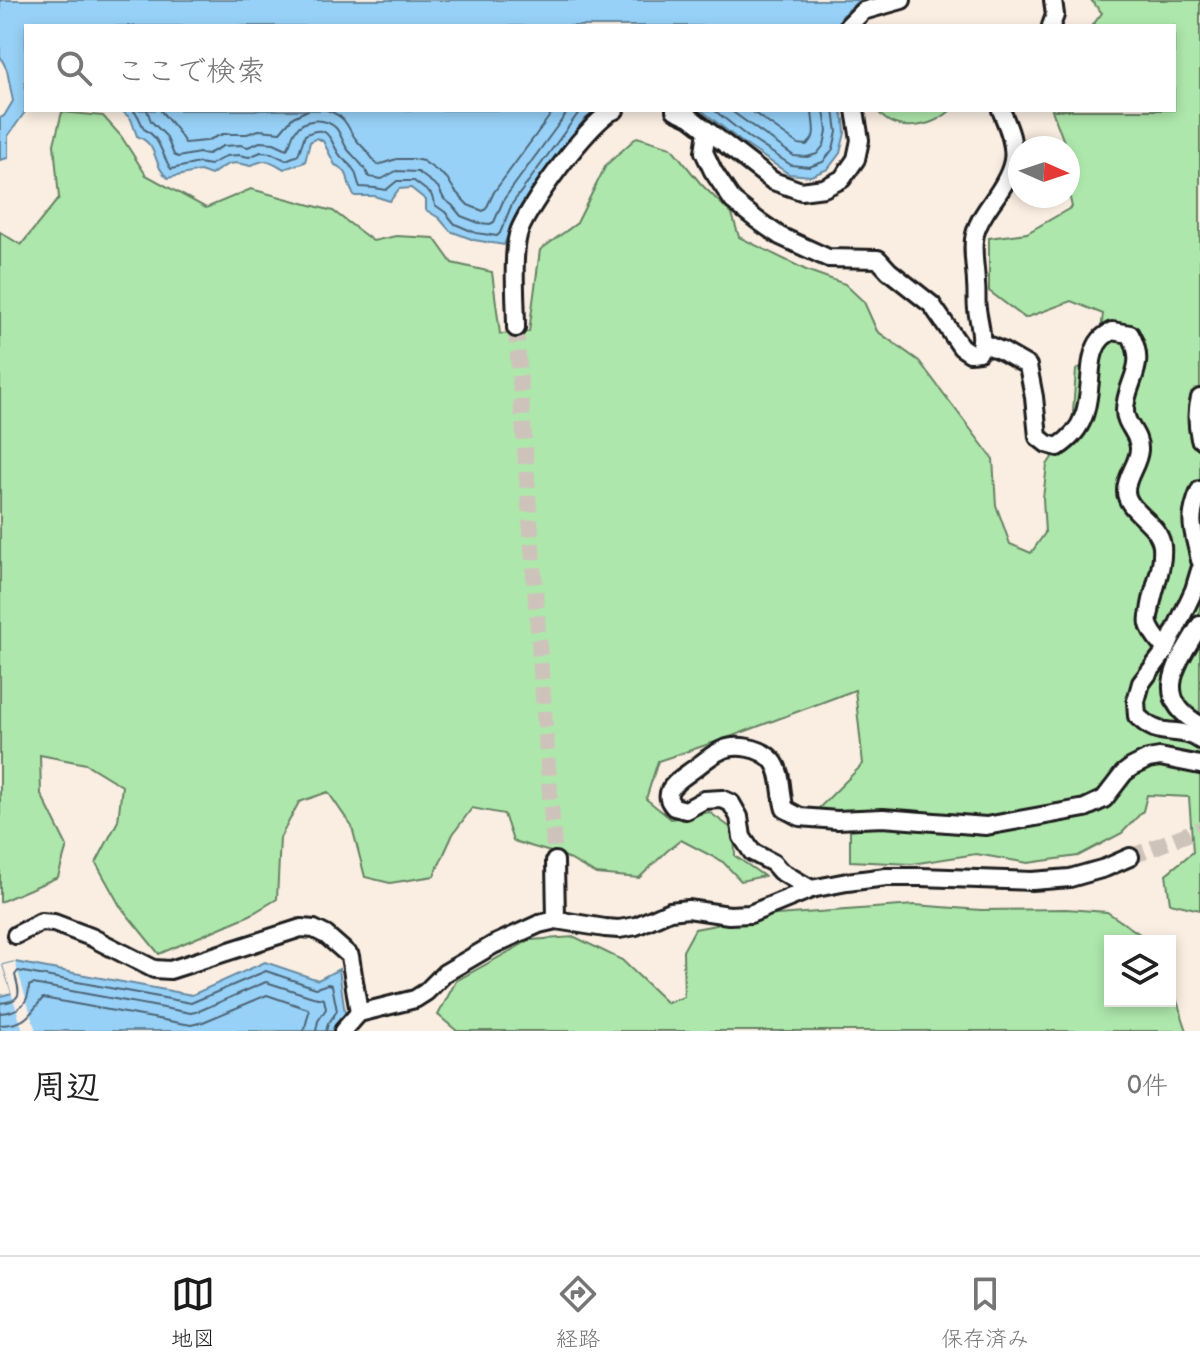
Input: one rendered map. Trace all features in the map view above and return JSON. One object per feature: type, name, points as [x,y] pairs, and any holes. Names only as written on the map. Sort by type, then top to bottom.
[{"type":"street","points":[[850,24],[863,11],[902,0]]},
{"type":"street","points":[[1052,24],[1055,15],[1053,0]]},
{"type":"street","points":[[516,328],[518,237],[526,216],[590,130],[608,112]]},
{"type":"street","points":[[679,112],[773,181],[801,191],[824,188],[842,179],[856,159],[860,140],[855,112]]},
{"type":"street","points":[[707,131],[704,152],[733,201],[780,236],[828,258],[878,259],[932,305],[961,347],[970,353],[979,352],[982,343],[974,236],[981,218],[1012,168],[1014,155],[1012,135],[1002,112]]},
{"type":"street","points":[[982,343],[1028,366],[1038,437],[1058,447],[1079,429],[1088,405],[1093,353],[1102,338],[1112,331],[1130,334],[1138,347],[1136,371],[1124,409],[1138,437],[1139,450],[1125,494],[1131,505],[1151,524],[1162,544],[1149,624],[1166,650]]},
{"type":"street","points":[[1200,398],[1197,427],[1200,439]]},
{"type":"street","points":[[1200,490],[1191,522],[1200,560]]},
{"type":"street","points":[[1200,570],[1166,650],[1141,683],[1136,701],[1137,716],[1149,726],[1193,734],[1200,740]]},
{"type":"street","points":[[1200,625],[1175,668],[1172,682],[1174,702],[1185,717],[1200,725]]},
{"type":"street","points":[[811,889],[752,852],[742,837],[739,817],[731,803],[722,799],[704,800],[686,810],[674,807],[669,800],[669,792],[676,783],[721,750],[738,747],[759,750],[774,761],[780,775],[785,809],[800,817],[837,820],[883,818],[986,826],[1085,808],[1104,799],[1124,773],[1148,759],[1160,757],[1200,765]]},
{"type":"street","points":[[343,1031],[359,1013],[415,999],[445,973],[493,945],[539,924],[556,920],[619,929],[636,926],[670,911],[688,909],[729,915],[750,914],[811,889],[886,877],[1032,881],[1070,878],[1130,857]]},
{"type":"street","points":[[555,861],[556,920]]},
{"type":"street","points":[[777,902],[780,871]]},
{"type":"street","points":[[16,935],[41,922],[54,923],[91,937],[154,969],[170,970],[301,928],[314,929],[326,935],[350,956],[359,1013]]},
{"type":"green space","points":[[1091,0],[1200,0],[1200,910],[1170,903],[1166,874],[1193,852],[1189,797],[1147,795],[1143,811],[1122,833],[1078,856],[1028,863],[976,854],[912,864],[850,861],[850,829],[816,811],[863,764],[855,690],[658,761],[646,799],[671,819],[709,812],[734,830],[735,856],[764,876],[741,881],[723,862],[681,840],[639,878],[596,874],[564,856],[513,841],[504,814],[472,808],[453,834],[434,876],[390,883],[365,877],[352,827],[328,792],[299,802],[280,838],[277,899],[250,915],[159,954],[120,906],[96,863],[118,821],[122,786],[86,764],[40,755],[41,794],[67,846],[58,877],[0,902],[0,232],[21,245],[59,198],[54,144],[62,112],[103,116],[121,136],[146,175],[206,208],[251,189],[333,211],[373,241],[396,236],[434,238],[452,263],[492,272],[500,334],[529,332],[540,250],[577,223],[606,165],[637,137],[671,147],[701,184],[732,214],[739,237],[806,270],[845,284],[864,302],[877,331],[919,361],[993,459],[996,505],[1010,544],[1031,553],[1045,533],[1043,498],[1047,465],[1072,426],[1076,370],[1098,355],[1103,314],[1071,301],[1025,318],[989,291],[989,238],[1027,233],[1070,208],[1080,208],[1080,136],[1062,136],[1053,112],[1176,112],[1176,24],[1094,24],[1102,13]]},
{"type":"green space","points":[[879,112],[948,112],[923,125],[913,126],[903,126],[884,118]]},
{"type":"green space","points":[[915,905],[981,910],[1107,912],[1141,935],[1104,935],[1104,1007],[1176,1007],[1176,998],[1187,1031],[457,1031],[438,1015],[456,981],[530,940],[575,937],[622,960],[667,1003],[684,997],[683,951],[695,929],[763,916]]},
{"type":"water","points":[[0,0],[859,0],[838,24],[24,24],[25,112],[8,136],[8,158],[0,160],[0,118],[13,101],[7,70],[0,56]]},
{"type":"water","points":[[123,112],[594,112],[584,120],[519,209],[504,245],[474,240],[450,231],[439,218],[426,210],[426,200],[411,188],[399,189],[390,201],[374,196],[355,196],[347,175],[335,165],[323,141],[317,138],[310,142],[305,162],[284,169],[267,161],[250,166],[233,163],[211,175],[200,171],[168,178],[153,150],[137,136],[131,119]]},
{"type":"water","points":[[704,112],[842,112],[844,120],[845,133],[840,153],[828,169],[811,176],[789,174]]},
{"type":"water","points":[[15,962],[192,995],[265,962],[318,980],[339,969],[345,1014],[332,1031],[0,1031],[0,996],[12,993],[3,965]]},
{"type":"pier","points":[[15,962],[36,1031],[23,1031],[3,965]]},
{"type":"tunnel","points":[[516,328],[555,861]]},
{"type":"tunnel","points":[[1130,857],[1200,829]]}]
